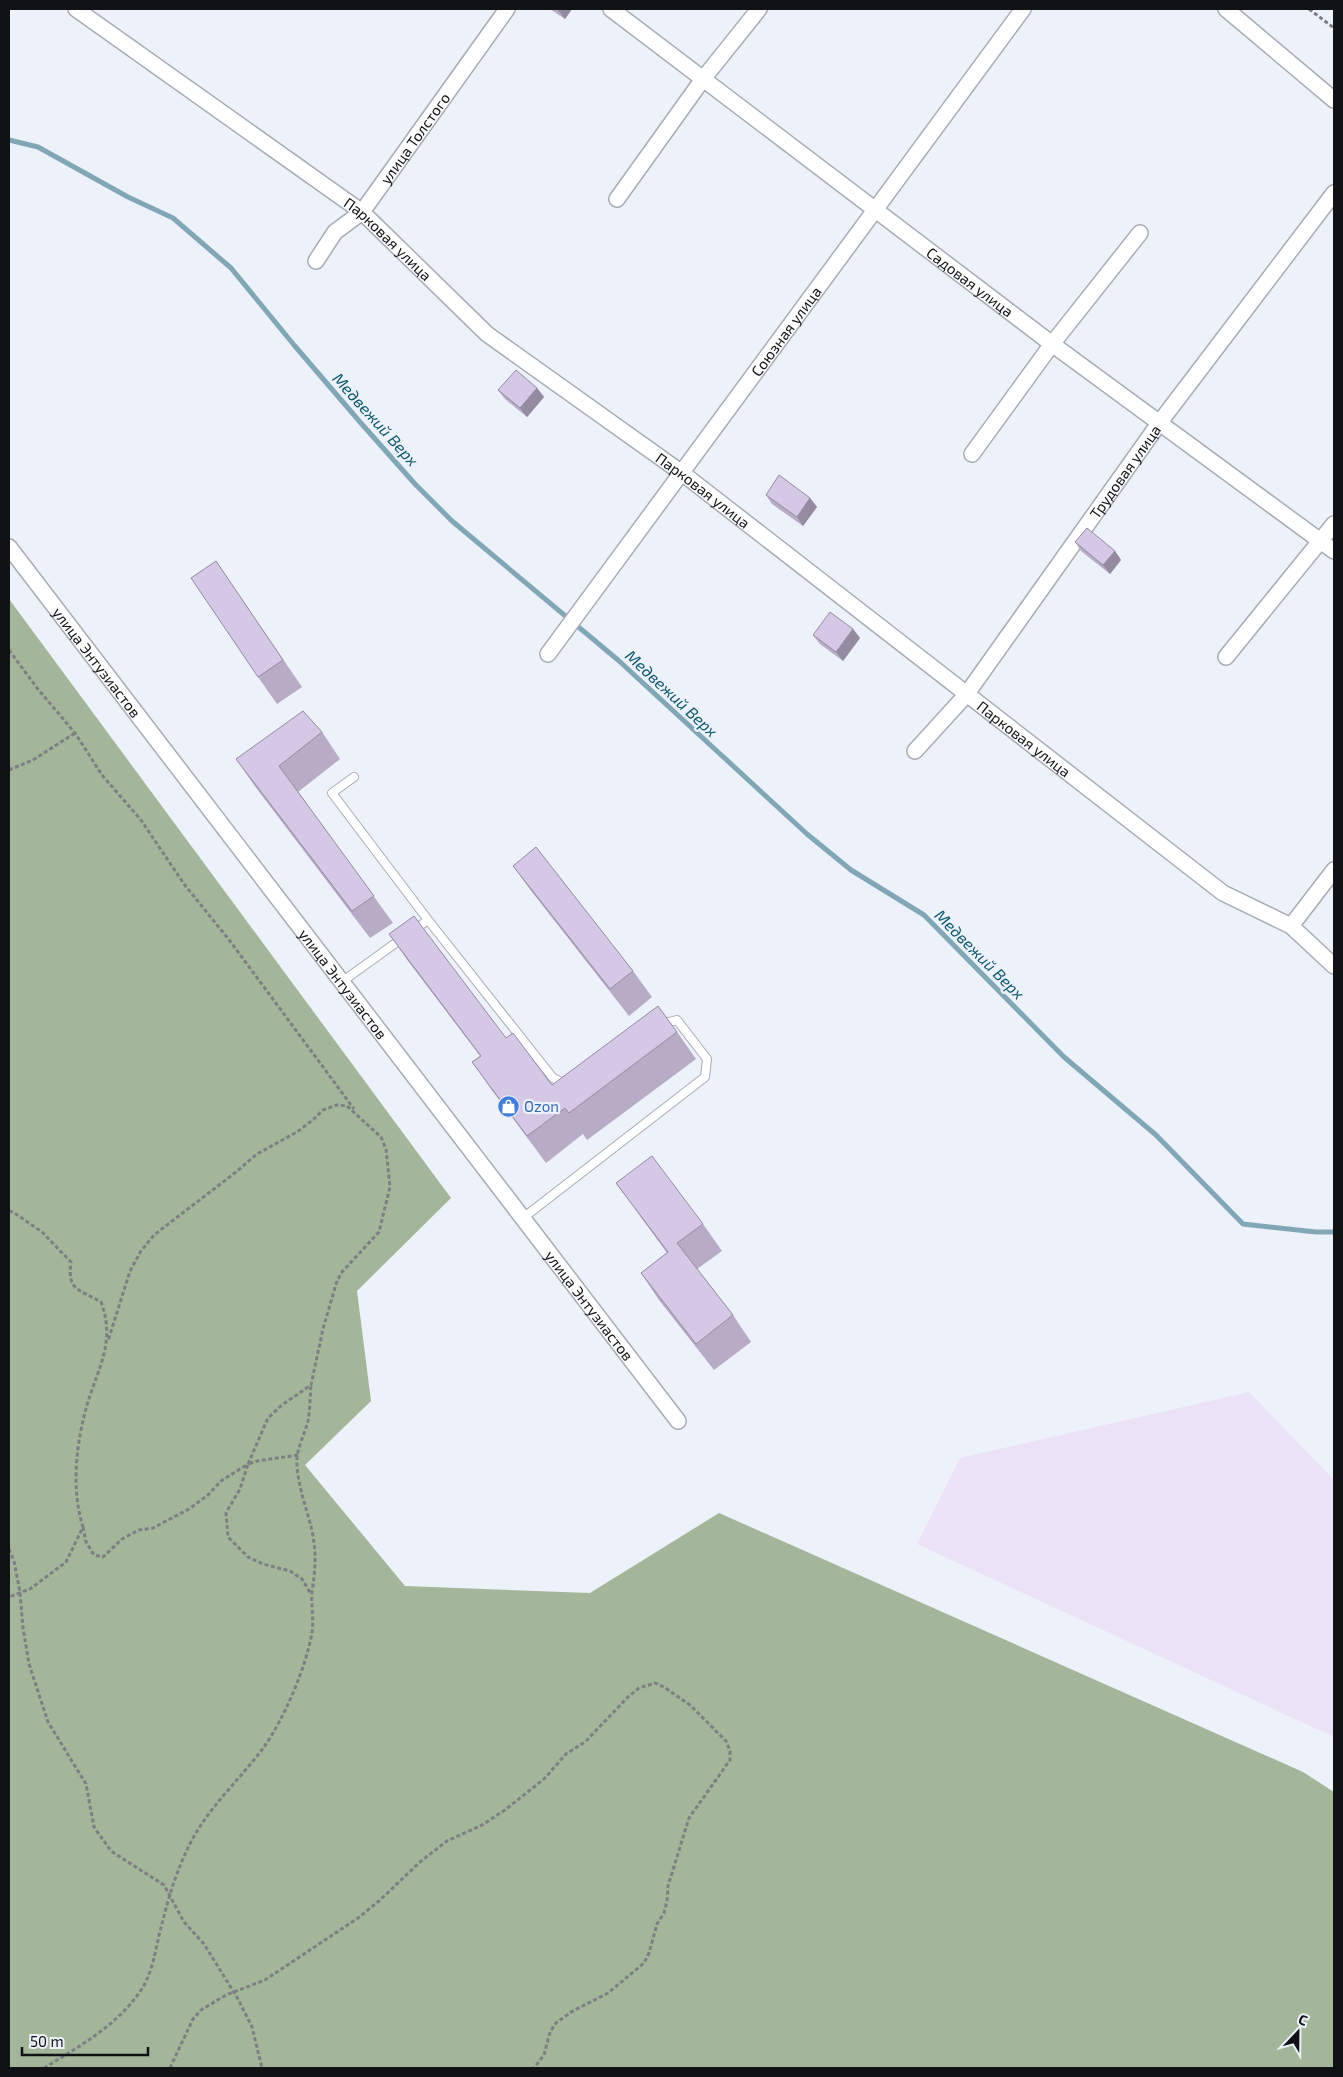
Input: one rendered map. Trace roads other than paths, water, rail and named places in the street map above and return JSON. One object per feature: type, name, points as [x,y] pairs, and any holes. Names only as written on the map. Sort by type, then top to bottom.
[{"type":"street","name":"Парковая улица","points":[[76,9],[362,212],[487,334],[682,473],[1222,893],[1291,926],[1334,966]]},
{"type":"street","name":"улица Толстого","points":[[316,261],[335,232],[362,212],[507,9]]},
{"type":"street","name":"Садовая улица","points":[[611,9],[1052,344],[1334,551]]},
{"type":"street","points":[[617,199],[704,79],[759,9]]},
{"type":"street","name":"Союзная улица","points":[[548,654],[1023,9]]},
{"type":"street","points":[[1226,9],[1334,100]]},
{"type":"street","name":"Трудовая улица","points":[[915,751],[966,695],[1160,422],[1334,192]]},
{"type":"street","points":[[972,454],[1052,344],[1140,233]]},
{"type":"street","points":[[1226,657],[1334,524]]},
{"type":"street","name":"улица Энтузиастов","points":[[9,546],[678,1421]]},
{"type":"street","points":[[1291,926],[1334,870]]},
{"type":"lane","points":[[354,777],[332,794],[428,920],[553,1078],[572,1087]]},
{"type":"lane","points":[[343,981],[428,920]]},
{"type":"lane","points":[[523,1218],[705,1077],[707,1059],[677,1020],[662,1024],[654,1029]]},
{"type":"waterway","name":"Медвежий Верх","points":[[9,140],[38,147],[128,197],[173,218],[231,268],[360,422],[415,484],[452,521],[618,660],[807,834],[851,870],[924,915],[1064,1057],[1156,1135],[1243,1224],[1316,1232],[1334,1232]]},
{"type":"place","name":"Ozon","points":[[508,1106]]}]
